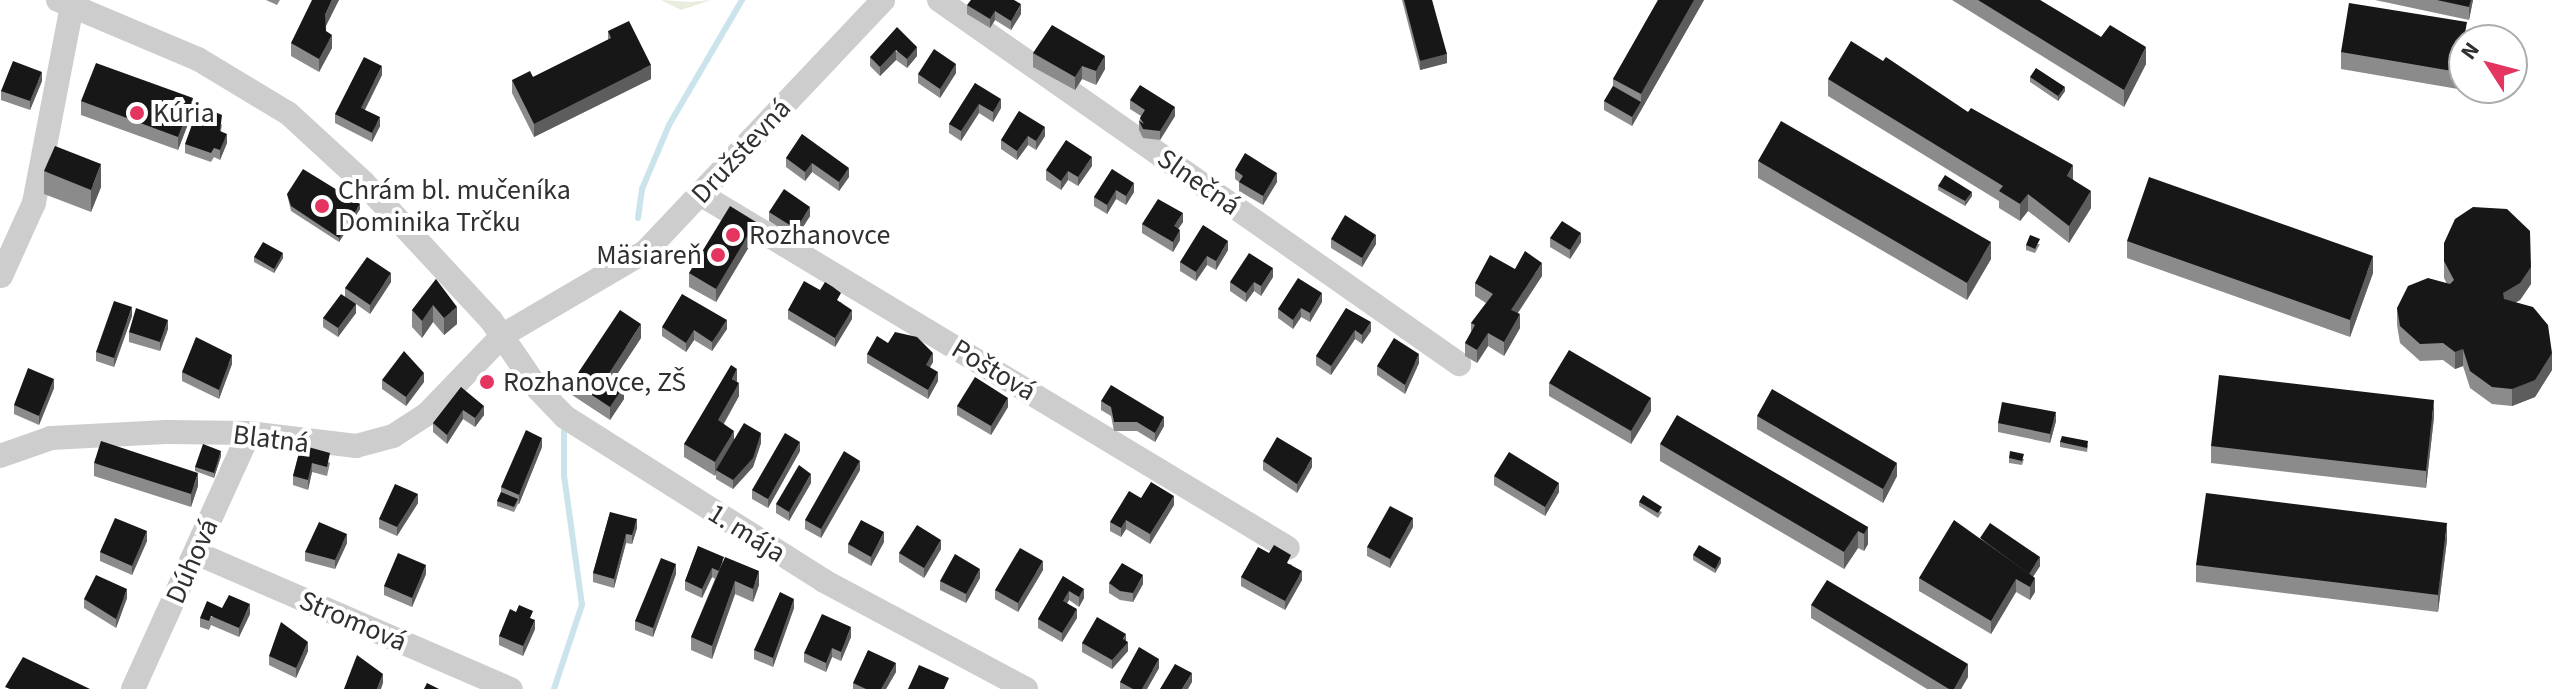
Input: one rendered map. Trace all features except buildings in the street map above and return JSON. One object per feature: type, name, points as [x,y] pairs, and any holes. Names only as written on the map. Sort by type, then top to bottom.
[{"type":"street","name":"Družstevná","points":[[503,335],[646,251],[883,0]]},
{"type":"street","name":"Slnečná","points":[[939,0],[1459,364]]},
{"type":"street","points":[[1,276],[34,203],[65,3]]},
{"type":"street","name":"1. mája","points":[[65,3],[198,59],[289,114],[363,182],[503,335],[538,389],[565,417],[824,581],[1026,689]]},
{"type":"street","name":"Poštová","points":[[700,194],[1288,548]]},
{"type":"street","name":"Blatná","points":[[0,456],[51,438],[249,433],[356,446],[393,436],[427,414],[503,335]]},
{"type":"street","name":"Dúhová","points":[[133,689],[249,433]]},
{"type":"street","name":"Stromová","points":[[196,553],[511,689]]},
{"type":"shaded area","points":[[661,0],[691,2],[711,0],[681,10]]},
{"type":"waterway","points":[[638,218],[642,189],[669,125],[742,0]]},
{"type":"waterway","points":[[554,689],[582,605],[564,476],[564,431]]},
{"type":"place","name":"Kúria","points":[[137,113]]},
{"type":"place","name":"Chrám bl. mučeníka Dominika Trčku","points":[[322,206]]},
{"type":"place","name":"Rozhanovce","points":[[733,235]]},
{"type":"place","name":"Mäsiareň","points":[[718,255]]},
{"type":"place","name":"Rozhanovce, ZŠ","points":[[487,382]]}]
